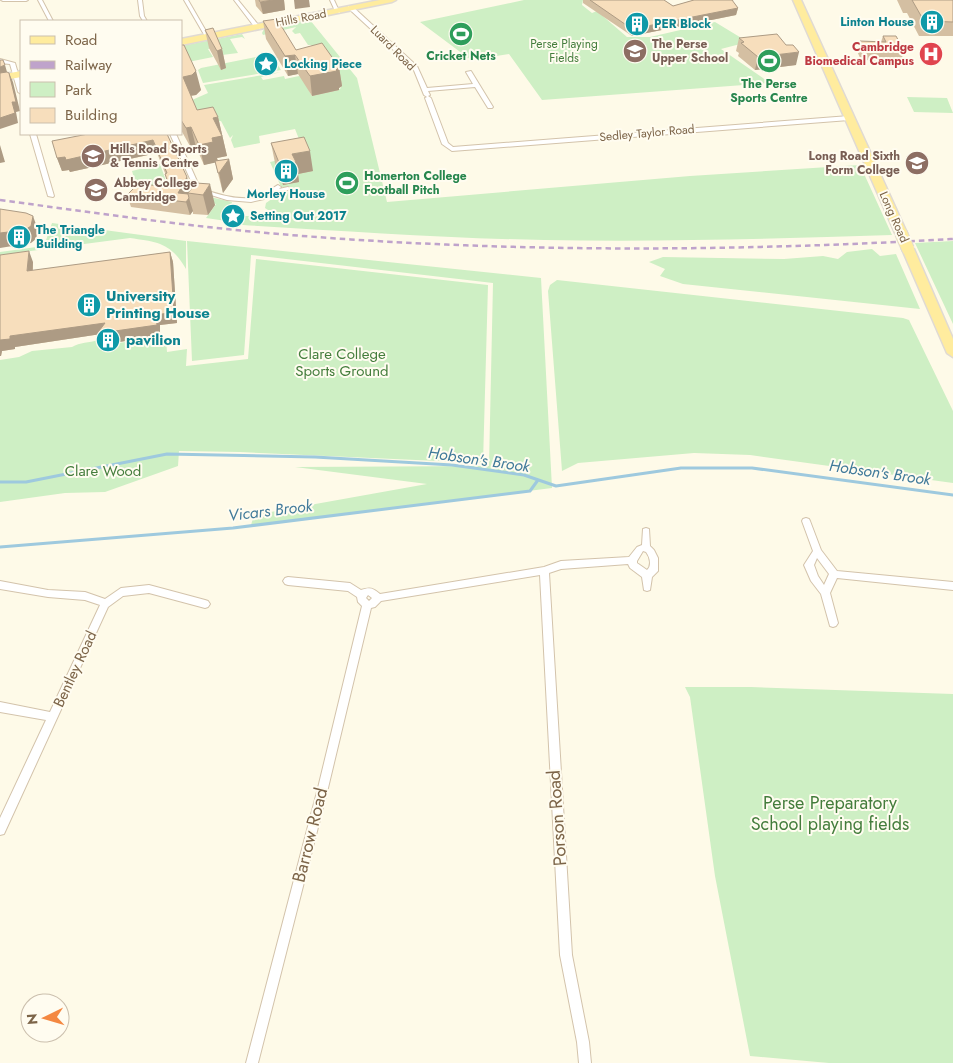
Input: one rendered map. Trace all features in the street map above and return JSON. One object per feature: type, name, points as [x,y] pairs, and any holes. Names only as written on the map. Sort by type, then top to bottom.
[{"type":"main road","name":"Hills Road","points":[[182,42],[392,0]]},
{"type":"main road","name":"Long Road","points":[[797,0],[953,353]]},
{"type":"main road","points":[[0,78],[19,75]]},
{"type":"street","points":[[4,0],[26,0]]},
{"type":"street","points":[[40,0],[50,20]]},
{"type":"street","points":[[140,0],[144,20]]},
{"type":"street","points":[[186,0],[208,38]]},
{"type":"street","points":[[236,0],[258,28]]},
{"type":"street","points":[[332,0],[338,12]]},
{"type":"street","name":"Luard Road","points":[[351,7],[415,67],[446,146]]},
{"type":"street","points":[[0,62],[12,63],[19,75]]},
{"type":"street","points":[[469,72],[490,107]]},
{"type":"street","points":[[427,94],[476,85]]},
{"type":"street","name":"Sedley Taylor Road","points":[[446,146],[455,149],[849,118]]},
{"type":"street","points":[[33,135],[51,196]]},
{"type":"street","points":[[172,135],[197,189],[228,200],[257,198],[276,190],[288,189]]},
{"type":"street","points":[[806,521],[817,551],[834,574],[953,586]]},
{"type":"street","points":[[646,531],[646,547],[652,553],[655,563],[653,571],[647,575]]},
{"type":"street","points":[[288,581],[350,587],[364,600],[370,591],[378,598],[544,571],[561,565],[632,560],[640,549],[646,547]]},
{"type":"street","points":[[817,551],[809,565],[814,578],[825,593],[833,623]]},
{"type":"street","points":[[632,560],[634,565],[647,575]]},
{"type":"street","name":"Porson Road","points":[[544,571],[566,955],[583,1042],[585,1063]]},
{"type":"street","points":[[825,593],[834,574]]},
{"type":"street","points":[[647,575],[647,587]]},
{"type":"street","points":[[0,585],[64,595],[94,596],[105,604],[121,592],[149,588],[205,604]]},
{"type":"street","name":"Barrow Road","points":[[252,1063],[320,798],[364,600]]},
{"type":"street","name":"Bentley Road","points":[[0,830],[105,604]]},
{"type":"street","points":[[0,708],[52,717]]},
{"type":"green space","name":"Perse Playing Fields","points":[[524,0],[583,0],[582,5],[592,13],[597,11],[627,37],[650,37],[715,22],[748,42],[721,49],[770,83],[542,100],[509,54],[471,60],[420,22]]},
{"type":"green space","points":[[310,20],[357,78],[387,202],[690,176],[860,165],[892,235],[718,240],[544,240],[431,236],[243,225],[235,219],[233,222],[206,218],[216,204],[201,201],[206,196],[232,202],[230,209],[240,209],[237,216],[272,216],[271,212],[265,208],[266,203],[279,194],[292,190],[291,188],[281,187],[270,162],[283,159],[301,144],[295,129],[259,136],[260,143],[234,148],[231,140],[233,135],[230,138],[221,121],[206,124],[199,115],[192,100],[208,93],[204,85],[281,72],[261,77],[263,80],[284,76],[285,79],[299,76],[328,87],[309,91],[312,96],[341,88],[311,45],[308,45],[300,33],[295,34],[292,31],[296,27],[263,35],[262,33],[264,29]]},
{"type":"green space","points":[[242,34],[245,39],[242,37],[230,39],[238,53],[222,55],[217,47],[208,49],[213,57],[188,62],[182,46]]},
{"type":"green space","points":[[271,54],[281,70],[203,83],[198,70],[201,68]]},
{"type":"green space","points":[[907,97],[947,98],[953,113],[914,112]]},
{"type":"green space","points":[[160,164],[171,195],[139,195],[132,171]]},
{"type":"green space","points":[[52,223],[186,241],[186,269],[175,254],[163,245],[130,238],[0,255],[0,252],[44,246]]},
{"type":"green space","points":[[187,241],[541,278],[552,488],[251,525],[254,515],[427,484],[295,467],[489,466],[493,283],[251,255],[244,355],[192,361]]},
{"type":"green space","points":[[953,241],[953,324],[915,243]]},
{"type":"green space","points":[[872,249],[880,256],[896,254],[920,309],[683,284],[660,276],[665,269],[649,262],[663,257],[784,259],[823,256],[838,259],[847,252]]},
{"type":"green space","name":"Clare College Sports Ground","points":[[256,259],[488,285],[483,463],[179,451],[178,466],[105,492],[65,493],[0,502],[0,360],[19,357],[32,351],[72,347],[118,333],[119,343],[162,336],[166,339],[167,352],[187,349],[186,366],[248,359]]},
{"type":"green space","points":[[557,280],[909,320],[953,411],[953,483],[750,455],[694,453],[578,463],[562,471],[548,291],[550,285]]},
{"type":"green space","name":"Perse Preparatory School playing fields","points":[[685,687],[751,687],[953,694],[953,1063],[829,1063],[750,1056],[715,876],[690,697]]},
{"type":"building","points":[[590,0],[664,0],[673,6],[694,0],[732,0],[738,8],[632,29]]},
{"type":"building","points":[[912,0],[953,0],[953,22],[924,21]]},
{"type":"building","points":[[277,19],[296,50],[322,43],[339,67],[337,71],[310,76],[295,55],[285,56],[263,21]]},
{"type":"building","points":[[213,28],[222,49],[217,51],[205,30]]},
{"type":"building","points":[[777,34],[786,45],[793,45],[799,52],[758,57],[741,43],[744,42],[739,38]]},
{"type":"building","points":[[883,36],[896,36],[904,51],[864,50],[860,41],[886,42]]},
{"type":"building","points":[[182,45],[184,45],[196,71],[192,75],[183,77],[197,110],[213,107],[218,117],[213,118],[222,136],[212,138],[213,142],[199,145],[191,127],[186,128],[182,122]]},
{"type":"building","points":[[0,60],[3,60],[5,65],[0,67]]},
{"type":"building","points":[[0,73],[9,73],[16,102],[12,102],[15,113],[0,118]]},
{"type":"building","points":[[83,135],[167,135],[187,177],[182,186],[174,187],[181,188],[178,193],[188,194],[189,198],[186,202],[127,195],[139,183],[170,188],[165,174],[167,173],[153,140],[66,160],[65,157],[57,158],[52,141]]},
{"type":"building","points":[[304,137],[310,151],[292,154],[296,162],[280,165],[271,143]]},
{"type":"building","points":[[229,159],[219,173],[218,173],[215,161]]},
{"type":"building","points":[[196,183],[210,184],[203,195],[188,193]]},
{"type":"building","points":[[0,209],[33,216],[31,226],[25,230],[0,233]]},
{"type":"building","name":"University Printing House","points":[[29,251],[27,271],[170,252],[174,312],[156,315],[157,325],[108,332],[99,331],[105,323],[10,336],[10,339],[0,340],[0,255]]},
{"type":"waterway","name":"Hobson's Brook","points":[[0,482],[26,482],[167,454],[315,457],[452,465],[524,475],[556,486],[681,468],[752,468],[953,495]]},
{"type":"waterway","name":"Vicars Brook","points":[[0,547],[233,528],[530,491],[538,480]]},
{"type":"railway","points":[[0,200],[234,230],[353,240],[438,244],[524,247],[695,248],[953,239]]},
{"type":"place","name":"Linton House","points":[[932,22]]},
{"type":"place","name":"PER Block","points":[[637,24]]},
{"type":"place","name":"Cricket Nets","points":[[461,34]]},
{"type":"place","name":"The Perse Upper School","points":[[635,51]]},
{"type":"place","name":"Cambridge Biomedical Campus","points":[[931,54]]},
{"type":"place","name":"The Perse Sports Centre","points":[[769,61]]},
{"type":"place","name":"Locking Piece","points":[[266,64]]},
{"type":"place","name":"Hills Road Sports & Tennis Centre","points":[[93,156]]},
{"type":"place","name":"Long Road Sixth Form College","points":[[917,163]]},
{"type":"place","name":"Morley House","points":[[286,171]]},
{"type":"place","name":"Homerton College Football Pitch","points":[[347,183]]},
{"type":"place","name":"Abbey College Cambridge","points":[[96,190]]},
{"type":"place","name":"Setting Out 2017","points":[[233,216]]},
{"type":"place","name":"The Triangle Building","points":[[19,237]]},
{"type":"place","name":"University Printing House","points":[[89,305]]},
{"type":"place","name":"pavilion","points":[[108,340]]},
{"type":"park label","name":"Clare Wood","points":[[103,471]]}]
